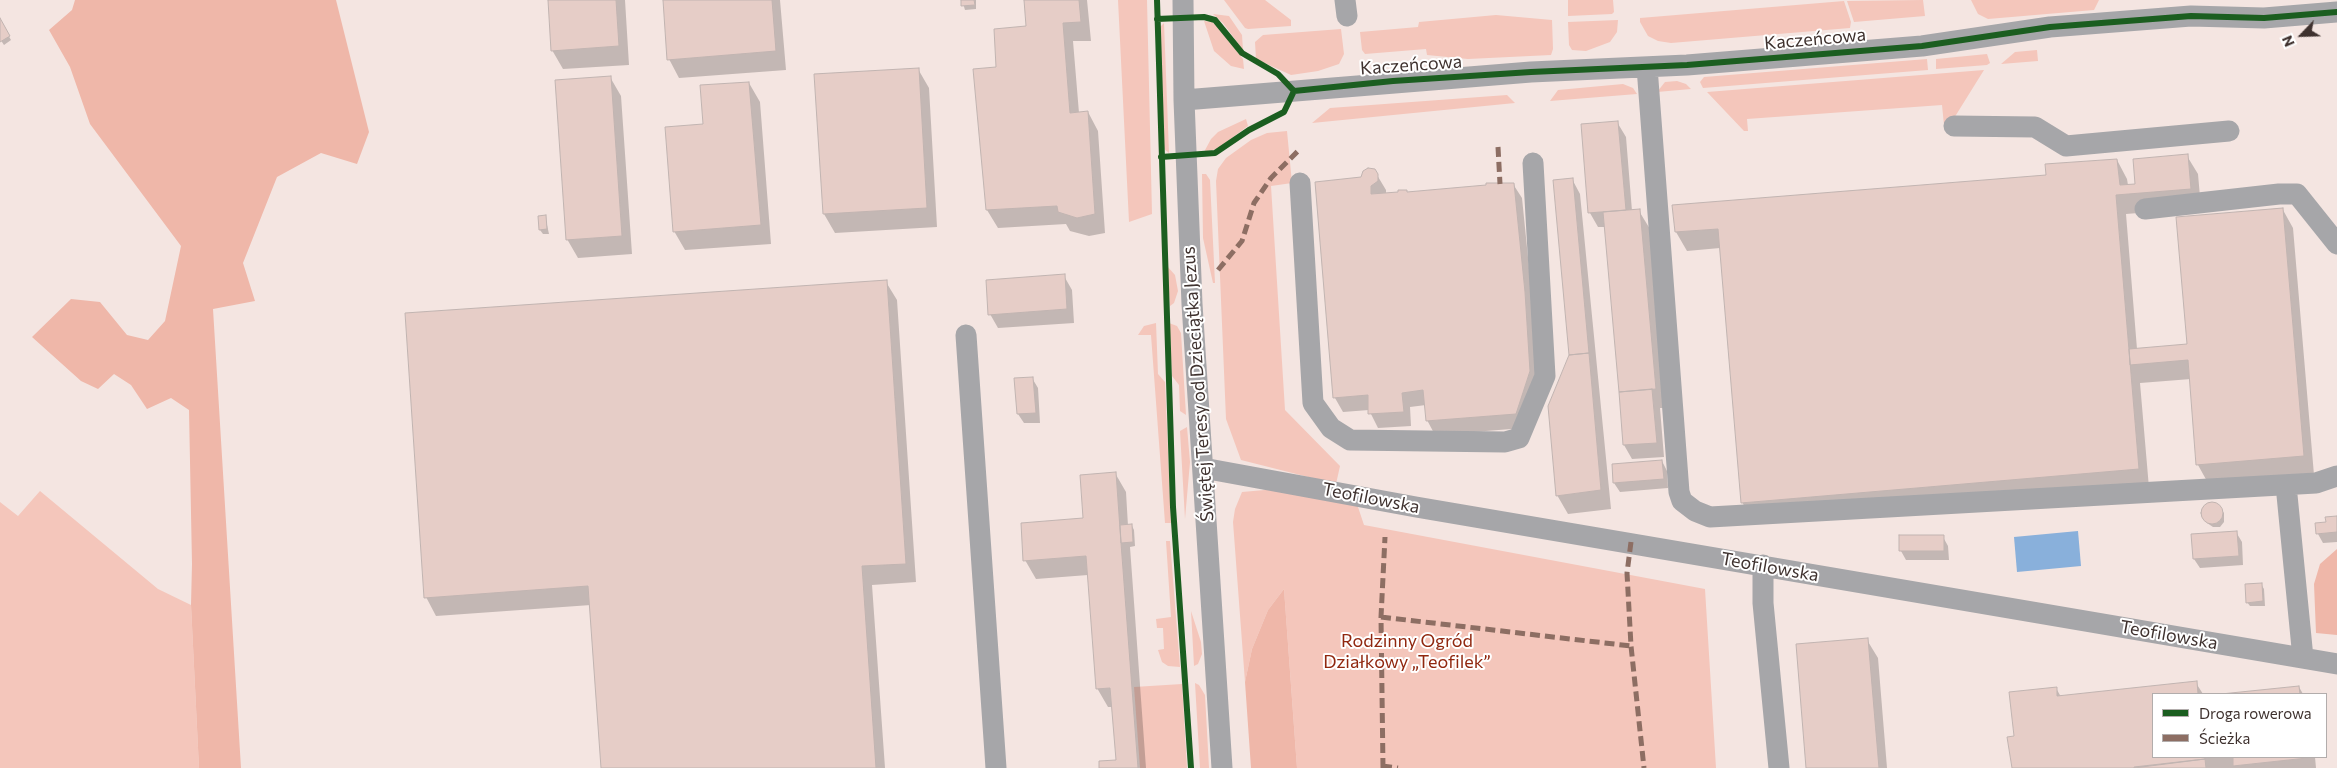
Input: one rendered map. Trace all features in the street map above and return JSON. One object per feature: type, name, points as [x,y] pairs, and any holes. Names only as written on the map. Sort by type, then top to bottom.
[{"type":"street","name":"Świętej Teresy od Dzieciątka Jezus","points":[[1182,0],[1192,295],[1222,768]]},
{"type":"street","name":"Kaczeńcowa","points":[[1184,100],[1286,93],[1412,80],[1647,67],[1922,46],[2050,27],[2191,16],[2264,18],[2337,12]]},
{"type":"street","points":[[1647,67],[1679,492],[1682,501],[1695,512],[1710,517],[2286,485],[2316,483],[2337,476]]},
{"type":"street","points":[[1954,126],[2035,128],[2066,146],[2229,130]]},
{"type":"street","points":[[1300,183],[1313,403],[1332,428],[1350,440],[1505,442],[1519,438],[1545,376],[1533,163]]},
{"type":"street","points":[[2145,209],[2279,194],[2297,194],[2337,244]]},
{"type":"street","points":[[966,336],[996,768]]},
{"type":"street","name":"Teofilowska","points":[[1203,468],[1416,507],[2337,664]]},
{"type":"street","points":[[2286,485],[2303,658]]},
{"type":"street","points":[[1763,565],[1763,603],[1779,768]]},
{"type":"green space","points":[[1118,0],[1147,0],[1152,214],[1129,222]]},
{"type":"green space","points":[[1224,0],[1265,0],[1291,20],[1291,26],[1245,28]]},
{"type":"green space","points":[[1568,0],[1613,0],[1614,12],[1612,14],[1568,16]]},
{"type":"green space","points":[[1923,0],[1925,16],[1854,22],[1847,1]]},
{"type":"green space","points":[[1971,0],[2099,0],[2094,10],[1988,19],[1978,14]]},
{"type":"green space","points":[[1844,1],[1851,22],[1850,28],[1671,43],[1658,41],[1648,36],[1640,22],[1640,18]]},
{"type":"green space","points":[[1213,14],[1229,16],[1242,35],[1243,50],[1223,23]]},
{"type":"green space","points":[[1496,15],[1552,20],[1553,49],[1551,55],[1468,59],[1427,55],[1426,49],[1365,54],[1362,50],[1360,32],[1418,27],[1419,22]]},
{"type":"green space","points":[[1618,20],[1617,32],[1610,42],[1586,51],[1572,50],[1569,45],[1568,22]]},
{"type":"green space","points":[[1204,21],[1212,22],[1219,28],[1243,59],[1244,69],[1231,66],[1214,51]]},
{"type":"green space","points":[[1164,23],[1169,153],[1164,149],[1160,27]]},
{"type":"green space","points":[[1341,29],[1344,54],[1339,64],[1318,71],[1291,75],[1256,59],[1255,42],[1263,35]]},
{"type":"green space","points":[[2037,50],[2038,61],[2001,64],[2015,52]]},
{"type":"green space","points":[[1987,54],[1990,63],[1987,65],[1936,69],[1936,59]]},
{"type":"green space","points":[[1927,59],[1928,70],[1703,88],[1700,82],[1704,77]]},
{"type":"green space","points":[[1984,70],[1951,123],[1944,125],[1942,105],[1747,119],[1748,131],[1744,131],[1707,92]]},
{"type":"green space","points":[[1677,81],[1686,84],[1691,89],[1657,92],[1665,82]]},
{"type":"green space","points":[[1623,84],[1633,88],[1637,94],[1550,101],[1558,90]]},
{"type":"green space","points":[[1507,95],[1515,103],[1312,123],[1330,108]]},
{"type":"green space","points":[[1246,119],[1248,126],[1217,149],[1204,152],[1211,139],[1218,132]]},
{"type":"green space","points":[[1287,131],[1292,183],[1271,186],[1285,410],[1340,466],[1336,484],[1241,460],[1226,419],[1216,181],[1218,169],[1226,158],[1251,140],[1267,133]]},
{"type":"green space","points":[[1202,174],[1206,174],[1210,180],[1215,283],[1213,283],[1203,238]]},
{"type":"green space","points":[[1167,266],[1175,275],[1178,291],[1174,303],[1170,306]]},
{"type":"green space","points":[[1156,323],[1158,374],[1165,382],[1171,523],[1165,523],[1151,335],[1138,335],[1144,326]]},
{"type":"green space","points":[[1169,323],[1177,326],[1181,333],[1186,415],[1180,411],[1179,385],[1172,376]]},
{"type":"green space","points":[[1187,427],[1190,462],[1185,519],[1180,431]]},
{"type":"green space","name":"Rodzinny Ogród Działkowy „Teofilek”","points":[[1276,489],[1357,504],[1364,525],[1705,589],[1716,768],[1297,768],[1284,589],[1268,610],[1252,649],[1245,682],[1233,522],[1235,509],[1242,492]]},
{"type":"green space","points":[[40,491],[158,589],[191,605],[199,768],[0,768],[0,502],[18,516]]},
{"type":"green space","points":[[1166,541],[1170,541],[1180,667],[1168,666],[1162,662],[1158,650],[1164,649],[1163,628],[1157,628],[1156,619],[1171,617]]},
{"type":"green space","points":[[1191,611],[1201,642],[1202,654],[1198,664],[1194,666]]},
{"type":"green space","points":[[1195,683],[1199,685],[1205,695],[1209,768],[1200,768]]},
{"type":"green space","points":[[1182,684],[1187,768],[1140,768],[1134,687]]},
{"type":"shaded area","points":[[75,0],[336,0],[369,132],[357,164],[321,153],[277,177],[243,263],[255,301],[213,309],[241,768],[199,768],[191,605],[189,410],[171,398],[147,409],[131,385],[114,374],[98,389],[81,381],[32,337],[71,299],[100,302],[127,335],[148,340],[165,321],[181,246],[90,124],[70,67],[49,30],[72,10]]},
{"type":"shaded area","points":[[2337,549],[2337,635],[2316,633],[2314,584],[2320,564]]},
{"type":"shaded area","points":[[1284,589],[1297,768],[1251,768],[1245,682],[1252,649],[1268,610]]},
{"type":"water","points":[[2078,531],[2081,566],[2017,572],[2014,537]]},
{"type":"building","points":[[548,0],[616,0],[619,46],[551,51]]},
{"type":"building","points":[[663,0],[772,0],[776,51],[667,60]]},
{"type":"building","points":[[961,0],[974,0],[975,5],[961,6]]},
{"type":"building","points":[[1024,0],[1079,0],[1081,22],[1063,23],[1070,113],[1088,111],[1095,214],[1077,218],[1058,212],[1057,206],[986,210],[973,69],[996,67],[994,29],[1026,26]]},
{"type":"building","points":[[0,18],[10,36],[0,42]]},
{"type":"building","points":[[919,68],[927,208],[823,214],[814,74]]},
{"type":"building","points":[[611,76],[622,236],[566,240],[555,80]]},
{"type":"building","points":[[749,82],[761,225],[673,232],[665,127],[703,124],[700,85]]},
{"type":"building","points":[[1618,121],[1626,210],[1588,213],[1581,124]]},
{"type":"building","points":[[2188,154],[2191,189],[2116,195],[2139,469],[1741,503],[1718,229],[1675,232],[1672,205],[2046,175],[2045,164],[2117,159],[2120,185],[2135,184],[2133,159]]},
{"type":"building","points":[[1368,168],[1375,169],[1378,174],[1378,181],[1371,186],[1371,194],[1398,192],[1398,190],[1407,190],[1407,192],[1486,185],[1486,183],[1514,183],[1525,292],[1530,371],[1516,414],[1426,421],[1423,390],[1402,393],[1404,412],[1368,414],[1368,395],[1333,398],[1315,182],[1361,177],[1363,171]]},
{"type":"building","points":[[1573,178],[1589,353],[1569,355],[1553,180]]},
{"type":"building","points":[[2283,208],[2304,456],[2196,465],[2188,360],[2130,365],[2129,349],[2187,344],[2176,217]]},
{"type":"building","points":[[1640,209],[1656,389],[1619,392],[1603,212]]},
{"type":"building","points":[[546,215],[547,229],[539,230],[538,216]]},
{"type":"building","points":[[1065,274],[1067,309],[988,315],[986,280]]},
{"type":"building","points":[[887,280],[906,564],[862,566],[876,768],[601,768],[588,586],[424,598],[405,313]]},
{"type":"building","points":[[1589,353],[1601,490],[1556,496],[1548,406],[1569,355]]},
{"type":"building","points":[[1033,377],[1036,413],[1017,414],[1014,378]]},
{"type":"building","points":[[1652,389],[1657,443],[1623,445],[1619,392]]},
{"type":"building","points":[[1662,460],[1664,479],[1613,483],[1612,464]]},
{"type":"building","points":[[1116,472],[1138,768],[1099,768],[1099,761],[1116,760],[1110,688],[1096,689],[1086,556],[1023,561],[1021,523],[1083,518],[1080,475]]},
{"type":"building","points":[[2212,502],[2220,505],[2223,513],[2220,521],[2212,524],[2204,521],[2201,513],[2204,505]]},
{"type":"building","points":[[2337,516],[2337,532],[2316,534],[2315,523],[2326,522],[2325,517]]},
{"type":"building","points":[[1132,524],[1133,542],[1121,543],[1120,525]]},
{"type":"building","points":[[2237,531],[2239,556],[2193,559],[2191,534]]},
{"type":"building","points":[[1899,535],[1944,535],[1944,551],[1899,551]]},
{"type":"building","points":[[2262,583],[2263,601],[2246,603],[2245,584]]},
{"type":"building","points":[[1868,638],[1879,768],[1806,768],[1796,644]]},
{"type":"building","points":[[2197,681],[2198,693],[2152,693],[2152,758],[2205,759],[2134,768],[2012,768],[2007,737],[2014,736],[2009,692],[2057,687],[2057,696]]},
{"type":"building","points":[[2299,686],[2300,693],[2231,693]]},
{"type":"building","points":[[2233,758],[2307,758],[2233,766]]},
{"type":"building","points":[[2205,759],[2206,768],[2134,768],[2134,767]]},
{"type":"marked path","points":[[1498,147],[1500,184]]},
{"type":"marked path","points":[[1218,270],[1242,241],[1254,203],[1271,178],[1298,151]]},
{"type":"marked path","points":[[1383,768],[1381,617],[1385,537]]},
{"type":"marked path","points":[[1631,542],[1627,573],[1631,646],[1644,768]]},
{"type":"marked path","points":[[1381,617],[1631,646]]},
{"type":"marked path","points":[[1382,766],[1398,768]]},
{"type":"cycle path","points":[[1157,0],[1173,507],[1191,768]]},
{"type":"cycle path","points":[[1294,91],[1393,81],[1687,65],[1922,46],[2050,27],[2191,16],[2264,18],[2337,12]]},
{"type":"cycle path","points":[[1157,19],[1204,17],[1215,20],[1242,53],[1278,74],[1294,91]]},
{"type":"cycle path","points":[[1161,157],[1215,153],[1249,130],[1284,112],[1294,91]]}]
